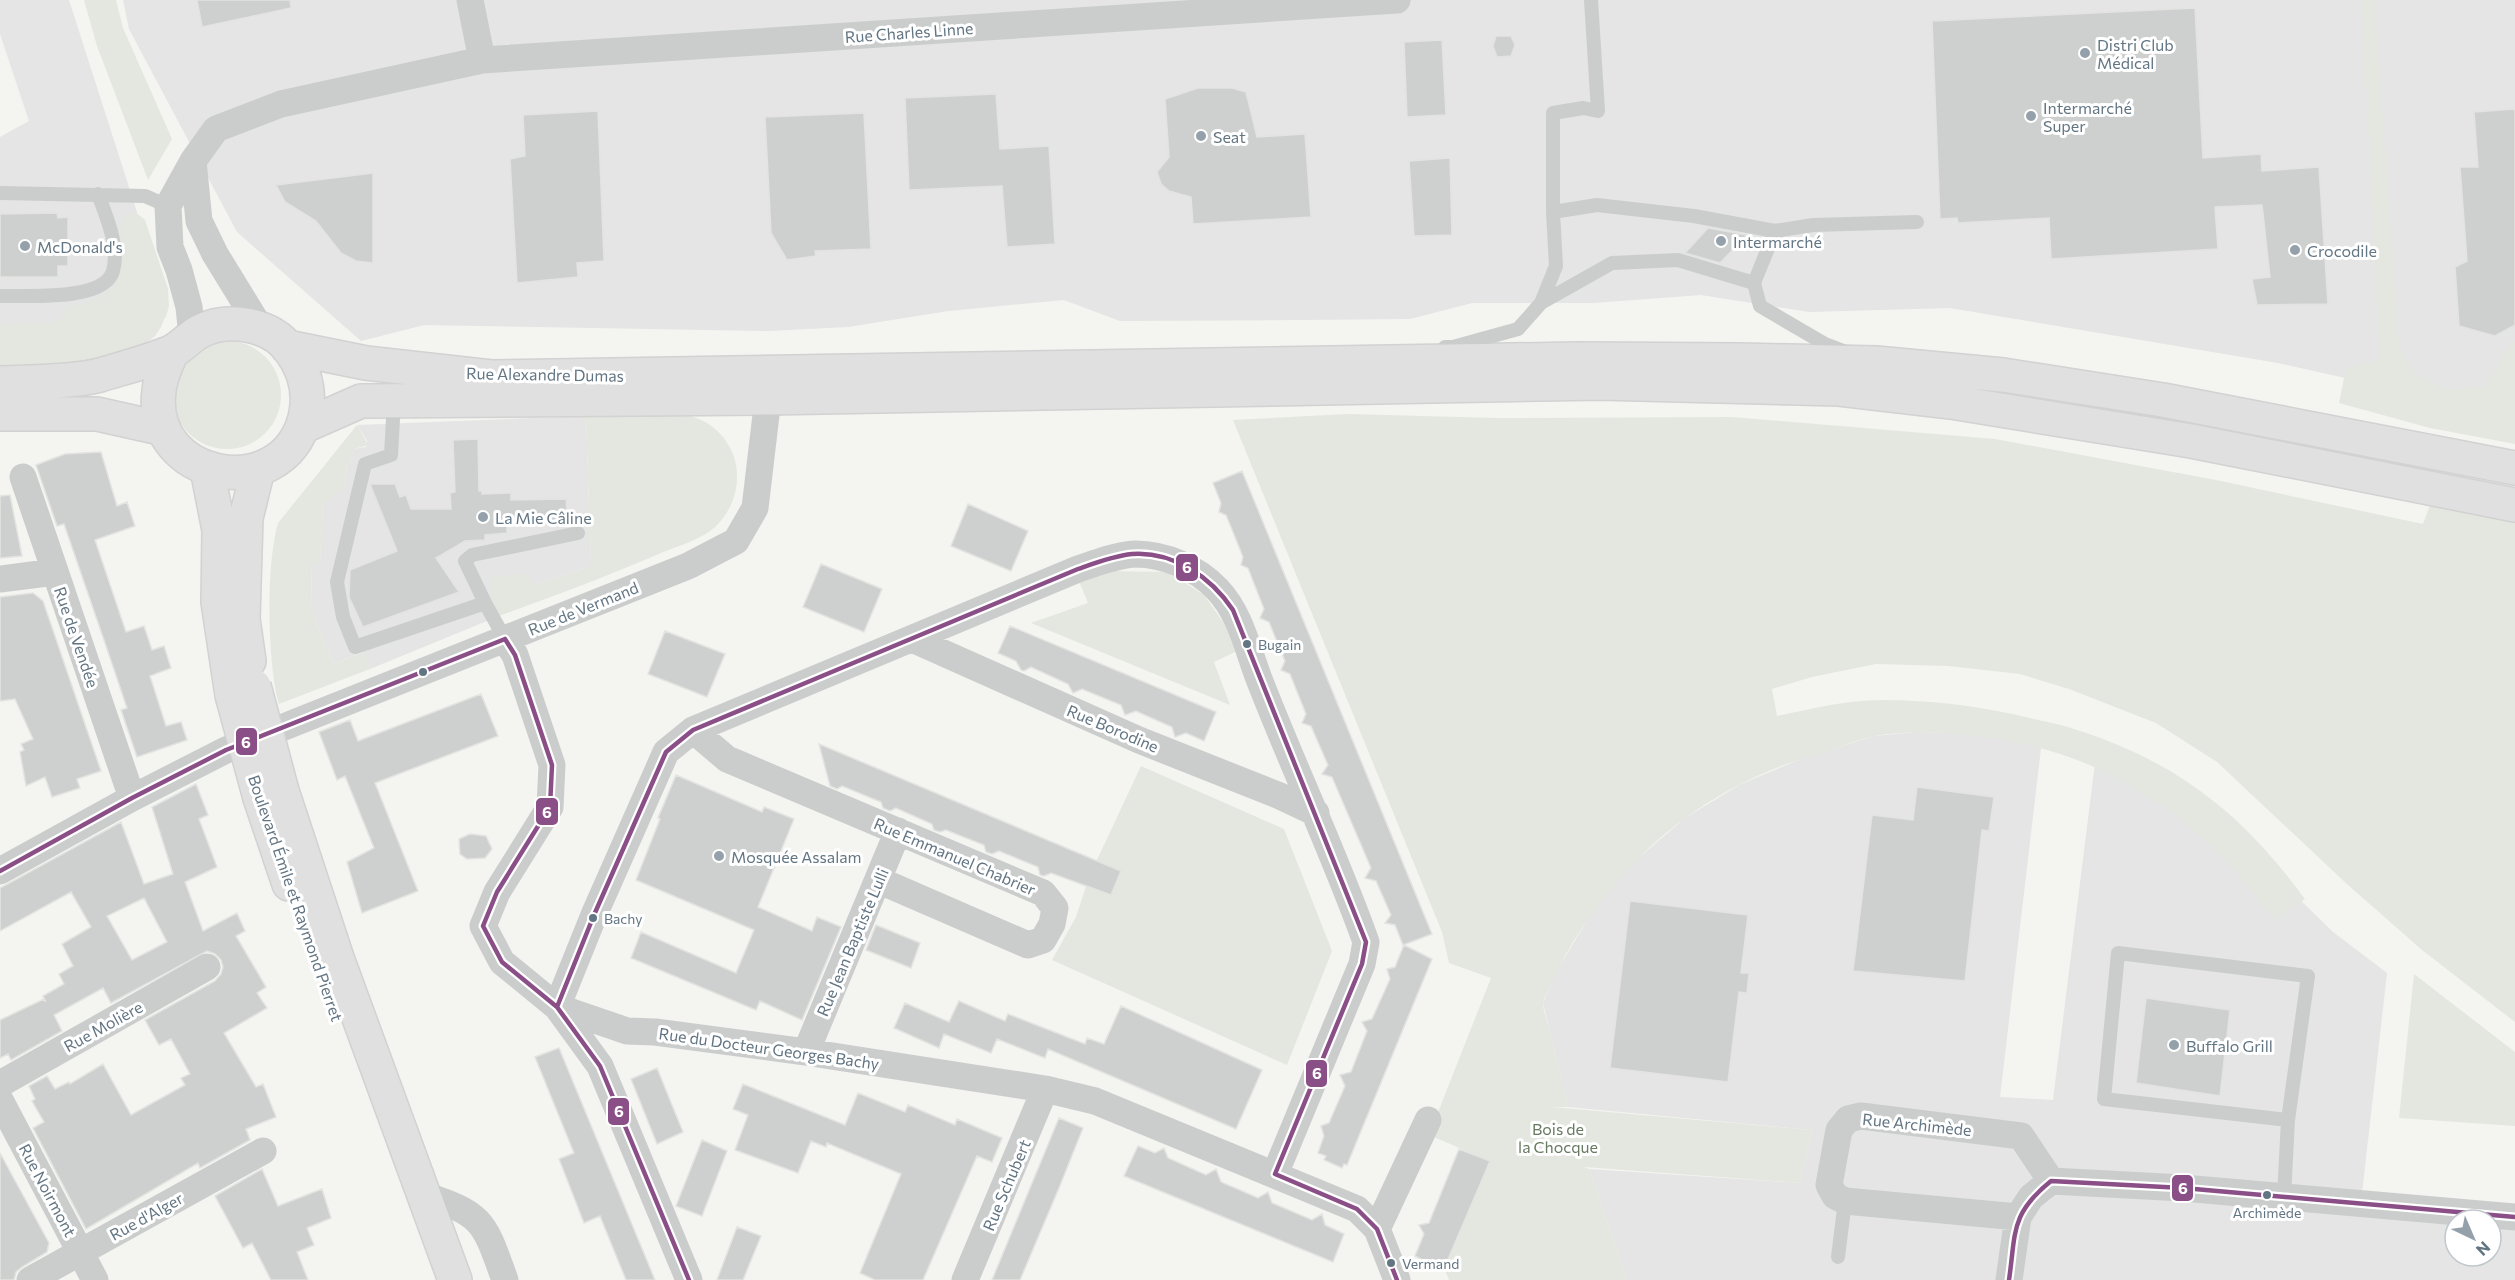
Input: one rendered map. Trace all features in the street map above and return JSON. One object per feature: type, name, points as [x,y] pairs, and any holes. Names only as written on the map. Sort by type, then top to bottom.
[{"type":"main road","points":[[5,380],[96,376],[182,344],[221,324],[242,324],[261,329],[287,347],[300,364],[307,385],[308,406],[302,427],[292,445],[276,460],[258,470],[241,473],[223,473],[207,469],[189,459],[175,446],[164,429],[159,411],[158,392],[163,373],[182,344]]},
{"type":"main road","name":"Rue Alexandre Dumas","points":[[287,347],[366,363],[491,377],[769,386]]},
{"type":"main road","points":[[769,386],[1364,355],[1876,363],[2003,375],[2094,388],[2515,468]]},
{"type":"main road","points":[[769,386],[1600,383],[1839,389],[1952,402],[2190,441],[2515,505]]},
{"type":"main road","name":"Rue Alexandre Dumas","points":[[302,427],[361,401],[769,386]]},
{"type":"main road","points":[[0,414],[97,414],[164,429]]},
{"type":"main road","name":"Boulevard Émile et Raymond Pierret","points":[[207,469],[219,530],[218,602],[317,964],[434,1280]]},
{"type":"main road","name":"Boulevard Émile et Raymond Pierret","points":[[243,691],[246,518],[258,470]]},
{"type":"main road","name":"Boulevard Émile et Raymond Pierret","points":[[271,794],[337,958],[455,1280]]},
{"type":"street","points":[[470,0],[482,60]]},
{"type":"street","name":"Rue Charles Linne","points":[[168,206],[193,161],[216,129],[261,110],[482,60],[1397,0]]},
{"type":"street","points":[[193,161],[199,221],[215,254],[261,329]]},
{"type":"street","points":[[168,206],[170,247],[189,307],[182,344]]},
{"type":"street","name":"Rue de Vermand","points":[[0,871],[132,798],[226,750],[688,566],[736,542],[755,508],[769,386]]},
{"type":"street","name":"Rue de Vendée","points":[[23,477],[132,798]]},
{"type":"street","points":[[689,1280],[600,1066],[557,1007],[666,752],[693,730],[1078,569],[1112,558],[1134,554],[1160,557],[1196,573],[1217,589],[1235,611],[1261,683],[1316,813],[1366,942],[1362,964],[1275,1174]]},
{"type":"street","points":[[0,579],[54,572]]},
{"type":"street","name":"Rue du Docteur Georges Bachy","points":[[505,639],[514,655],[552,765],[550,807],[496,892],[483,926],[502,962],[557,1007],[627,1030],[806,1052],[1045,1089],[1095,1101],[1357,1209],[1377,1229]]},
{"type":"street","name":"Rue Borodine","points":[[912,639],[1139,740],[1316,813]]},
{"type":"street","name":"Rue Emmanuel Chabrier","points":[[693,730],[727,759],[1043,893],[1055,908],[1052,924],[1043,940],[1028,945],[878,880]]},
{"type":"street","name":"Rue Jean Baptiste Lulli","points":[[806,1052],[898,831]]},
{"type":"street","name":"Rue Molière","points":[[0,1084],[207,967]]},
{"type":"street","name":"Rue Schubert","points":[[965,1280],[1045,1089]]},
{"type":"street","name":"Rue Noirmont","points":[[0,1100],[95,1280]]},
{"type":"street","name":"Rue Archimède","points":[[1845,1201],[1835,1196],[1829,1185],[1839,1130],[1848,1119],[1861,1116],[2020,1136],[2051,1181]]},
{"type":"street","points":[[1397,1280],[1377,1229],[1428,1120]]},
{"type":"street","name":"Rue d'Alger","points":[[30,1280],[263,1151]]},
{"type":"street","points":[[2009,1280],[2018,1217],[2031,1197],[2051,1181],[2183,1188],[2515,1217]]},
{"type":"street","points":[[423,1195],[452,1204],[470,1213],[480,1223],[489,1236],[505,1280]]},
{"type":"street","points":[[1845,1201],[2018,1217]]},
{"type":"lane","points":[[1541,303],[1556,266],[1552,113],[1583,108],[1598,111],[1591,0]]},
{"type":"lane","points":[[0,193],[145,196],[168,206]]},
{"type":"lane","points":[[0,296],[61,295],[96,289],[112,274],[115,260],[111,236],[98,194]]},
{"type":"lane","points":[[1553,212],[1597,205],[1694,216],[1775,231],[1814,225],[1917,222]]},
{"type":"lane","points":[[1775,231],[1754,283],[1760,306],[1825,344],[1876,363]]},
{"type":"lane","points":[[1419,348],[1453,347],[1518,328],[1541,303],[1612,263],[1678,260],[1754,283]]},
{"type":"lane","points":[[394,401],[391,455],[365,464],[337,582],[343,617],[356,647],[484,603]]},
{"type":"lane","points":[[505,639],[484,603],[465,561],[472,555],[578,533]]},
{"type":"lane","points":[[2284,1197],[2288,1120],[2308,976],[2118,953],[2104,1099],[2288,1120]]},
{"type":"lane","points":[[1838,1257],[1845,1201]]},
{"type":"shaded area","points":[[0,0],[69,0],[168,309],[155,336],[130,357],[0,370],[0,137],[29,121],[0,34]]},
{"type":"shaded area","points":[[123,0],[2515,0],[2515,416],[2278,363],[1950,308],[1809,312],[1701,295],[1593,303],[1472,303],[1410,319],[1298,320],[1120,321],[1064,300],[948,311],[848,327],[769,331],[424,325],[361,341],[237,232],[129,29]]},
{"type":"shaded area","points":[[586,416],[591,566],[533,586],[499,616],[370,669],[363,652],[333,664],[311,610],[312,563],[320,563],[323,503],[344,487],[347,467],[354,449],[366,447],[367,441],[357,425]]},
{"type":"shaded area","points":[[1916,732],[1958,733],[2000,738],[2041,748],[2000,1097],[2053,1100],[2097,747],[2230,832],[2333,932],[2387,973],[2362,1193],[2515,1207],[2515,1280],[1627,1280],[1589,1169],[1800,1183],[1812,1130],[1568,1107],[1543,1003],[1556,972],[1591,914],[1634,862],[1685,818],[1741,784],[1801,759],[1874,736]]},
{"type":"green space","points":[[84,0],[116,0],[123,28],[172,139],[148,180],[97,46]]},
{"type":"green space","points":[[2362,0],[2374,0],[2399,347],[2416,376],[2447,390],[2486,386],[2509,346],[2515,342],[2515,444],[2430,428],[2339,403],[2346,368],[2380,361]]},
{"type":"green space","points":[[130,213],[139,215],[145,220],[168,289],[169,306],[166,317],[150,337],[110,360],[70,367],[0,364],[0,324],[58,323],[68,308],[96,299],[111,288],[120,266],[123,221]]},
{"type":"green space","points":[[227,341],[248,345],[265,357],[277,374],[281,395],[277,416],[265,433],[248,445],[227,449],[206,445],[189,433],[177,416],[173,395],[177,374],[189,357],[206,345]]},
{"type":"green space","name":"Bois de la Chocque","points":[[1348,414],[1498,418],[1732,417],[1995,439],[2216,480],[2423,524],[2430,505],[2515,521],[2515,1022],[2422,950],[2348,885],[2217,762],[2156,723],[2069,689],[2020,674],[1948,666],[1876,664],[1812,677],[1772,689],[1777,716],[1829,705],[1868,700],[1919,701],[1956,704],[2011,714],[2063,726],[2111,742],[2175,774],[2204,794],[2257,841],[2305,899],[2274,919],[2245,882],[2181,819],[2145,794],[2107,773],[2067,756],[2023,744],[1951,733],[1886,734],[1765,772],[1689,815],[1666,833],[1624,874],[1602,899],[1574,940],[1558,969],[1543,1006],[1568,1107],[1552,1107],[1812,1130],[1800,1183],[1584,1167],[1589,1169],[1627,1280],[1449,1280],[1444,1268],[1490,1161],[1429,1135],[1491,978],[1449,963],[1442,932],[1233,420]]},
{"type":"green space","points":[[685,415],[701,420],[715,429],[726,441],[734,457],[736,486],[731,504],[721,521],[702,536],[689,542],[581,586],[499,616],[491,602],[491,578],[525,574],[533,586],[591,566],[586,416]]},
{"type":"green space","points":[[357,425],[368,445],[354,449],[347,467],[344,487],[323,504],[320,563],[312,563],[311,610],[333,664],[364,652],[370,669],[279,704],[270,640],[271,563],[278,523]]},
{"type":"green space","points":[[1111,571],[1168,572],[1204,595],[1230,632],[1237,651],[1214,662],[1230,705],[1031,623],[1088,603],[1078,579]]},
{"type":"green space","points":[[1141,766],[1284,829],[1332,951],[1287,1065],[1052,960],[1076,917],[1089,877]]},
{"type":"green space","points":[[2414,974],[2515,1052],[2515,1126],[2399,1118]]},
{"type":"building","points":[[197,0],[290,0],[291,8],[202,27]]},
{"type":"building","points":[[2195,8],[2203,158],[2261,154],[2262,171],[2319,167],[2328,304],[2257,305],[2252,279],[2270,277],[2262,205],[2215,207],[2218,249],[2051,259],[2049,218],[1958,223],[1957,218],[1940,219],[1932,21]]},
{"type":"building","points":[[1496,36],[1511,36],[1515,45],[1511,56],[1497,57],[1493,46]]},
{"type":"building","points":[[1442,40],[1446,115],[1407,117],[1404,42]]},
{"type":"building","points":[[1198,88],[1232,88],[1246,92],[1257,137],[1305,134],[1311,217],[1193,224],[1191,197],[1169,191],[1161,184],[1157,172],[1169,157],[1165,99]]},
{"type":"building","points":[[996,94],[1000,149],[1049,146],[1055,244],[1007,247],[1002,186],[909,190],[905,98]]},
{"type":"building","points":[[2515,109],[2515,325],[2495,336],[2459,326],[2455,267],[2467,261],[2460,167],[2478,167],[2474,112]]},
{"type":"building","points":[[598,111],[604,261],[577,263],[578,277],[517,283],[510,159],[525,156],[523,115]]},
{"type":"building","points":[[864,113],[871,249],[815,251],[816,256],[787,260],[771,233],[765,117]]},
{"type":"building","points":[[1450,158],[1452,235],[1414,236],[1409,161]]},
{"type":"building","points":[[373,173],[373,263],[356,261],[341,253],[316,221],[285,202],[276,185]]},
{"type":"building","name":"McDonald's","points":[[57,213],[58,218],[68,217],[68,266],[58,266],[58,277],[0,277],[0,214]]},
{"type":"building","points":[[1708,228],[1747,235],[1720,263],[1685,253]]},
{"type":"building","points":[[478,439],[479,491],[482,491],[482,494],[511,493],[511,500],[566,499],[568,523],[507,526],[507,533],[485,535],[485,540],[465,541],[436,558],[459,592],[363,627],[349,597],[350,570],[397,551],[370,484],[395,484],[400,497],[406,495],[411,509],[451,509],[450,493],[455,492],[453,440]]},
{"type":"building","points":[[101,452],[117,506],[127,502],[135,526],[95,540],[126,632],[144,626],[152,650],[164,646],[171,668],[150,676],[166,726],[181,722],[187,740],[137,757],[121,710],[127,708],[64,524],[57,526],[36,465],[65,454]]},
{"type":"building","points":[[1242,471],[1432,934],[1403,945],[1395,925],[1385,923],[1391,915],[1376,881],[1365,878],[1371,868],[1332,777],[1322,774],[1328,765],[1311,726],[1302,723],[1306,714],[1290,674],[1281,670],[1285,661],[1269,622],[1260,618],[1264,609],[1248,568],[1241,565],[1243,557],[1226,515],[1219,512],[1221,503],[1213,483]]},
{"type":"building","points":[[10,495],[22,556],[0,558],[0,496]]},
{"type":"building","points":[[968,504],[1028,531],[1011,571],[951,546]]},
{"type":"building","points":[[821,564],[882,589],[864,632],[803,607]]},
{"type":"building","points":[[33,593],[43,601],[101,771],[77,779],[80,788],[52,797],[45,777],[26,786],[20,752],[24,750],[21,744],[33,739],[15,699],[0,701],[0,597]]},
{"type":"building","points":[[1010,626],[1216,712],[1204,741],[1186,733],[1175,737],[1172,727],[1136,711],[1125,715],[1121,705],[1082,689],[1073,693],[1068,684],[1031,667],[1024,671],[1021,670],[1016,661],[998,653]]},
{"type":"building","points":[[665,631],[725,654],[707,697],[648,674]]},
{"type":"building","points":[[481,694],[498,736],[375,783],[418,891],[362,913],[347,862],[374,848],[345,776],[337,780],[319,732],[350,720],[358,741]]},
{"type":"building","points":[[819,744],[1121,871],[1111,895],[1051,873],[1040,875],[1038,867],[999,851],[992,854],[986,852],[984,845],[946,830],[940,832],[934,830],[932,824],[896,808],[890,811],[883,808],[881,802],[842,786],[837,789],[830,786]]},
{"type":"building","points":[[676,775],[762,812],[764,807],[794,819],[758,907],[812,931],[817,917],[841,927],[802,1020],[760,1001],[756,1010],[631,958],[641,932],[736,973],[754,930],[636,880]]},
{"type":"building","points":[[196,784],[208,815],[199,819],[217,867],[185,882],[203,931],[237,913],[245,931],[236,936],[266,987],[257,993],[267,1008],[224,1033],[256,1087],[263,1084],[276,1117],[246,1129],[250,1140],[200,1168],[198,1163],[86,1229],[33,1128],[44,1122],[32,1101],[35,1099],[29,1086],[47,1076],[55,1089],[69,1082],[70,1084],[103,1064],[131,1115],[185,1085],[181,1078],[190,1074],[171,1039],[159,1045],[145,1020],[215,981],[223,967],[221,960],[215,954],[207,951],[111,1003],[103,988],[54,1015],[62,1031],[11,1060],[8,1054],[0,1058],[0,1020],[44,999],[46,1002],[43,996],[64,984],[59,974],[73,966],[62,944],[91,927],[71,892],[0,931],[0,888],[121,822],[144,884],[173,874],[152,807]],"holes":[[[144,898],[167,942],[132,960],[107,916]]]},
{"type":"building","points":[[1917,787],[1994,797],[1989,831],[1982,830],[1965,981],[1853,971],[1872,815],[1913,820]]},
{"type":"building","points":[[470,834],[486,836],[492,849],[485,858],[467,859],[460,854],[459,839]]},
{"type":"building","points":[[1630,901],[1748,915],[1741,973],[1749,973],[1747,993],[1739,992],[1728,1082],[1610,1068]]},
{"type":"building","points":[[876,925],[920,943],[911,968],[866,950]]},
{"type":"building","points":[[1404,945],[1432,959],[1347,1165],[1344,1164],[1342,1168],[1324,1160],[1326,1156],[1318,1153],[1324,1136],[1321,1126],[1329,1123],[1345,1086],[1340,1075],[1351,1072],[1367,1031],[1362,1022],[1372,1019],[1390,979],[1387,969],[1395,967]]},
{"type":"building","name":"Buffalo Grill","points":[[2146,998],[2230,1010],[2220,1096],[2136,1083]]},
{"type":"building","points":[[959,1001],[1005,1021],[1008,1014],[1085,1044],[1087,1038],[1104,1044],[1121,1006],[1262,1070],[1236,1129],[1048,1049],[1045,1058],[997,1039],[991,1053],[944,1034],[939,1048],[894,1028],[905,1003],[949,1022]]},
{"type":"building","points":[[559,1048],[655,1280],[626,1280],[600,1216],[584,1223],[559,1159],[574,1153],[535,1057]]},
{"type":"building","points":[[657,1068],[683,1132],[657,1144],[631,1079]]},
{"type":"building","points":[[743,1084],[845,1125],[858,1093],[905,1112],[908,1105],[955,1125],[957,1119],[1002,1138],[992,1162],[977,1156],[923,1280],[875,1280],[860,1273],[901,1174],[827,1143],[826,1147],[811,1141],[798,1173],[735,1150],[748,1115],[733,1109]]},
{"type":"building","points":[[1059,1118],[1083,1128],[1059,1188],[1020,1280],[992,1280]]},
{"type":"building","points":[[702,1140],[727,1151],[702,1216],[676,1206]]},
{"type":"building","points":[[1138,1146],[1155,1153],[1164,1148],[1168,1158],[1206,1175],[1216,1169],[1221,1182],[1258,1198],[1268,1192],[1272,1203],[1312,1220],[1322,1214],[1325,1225],[1344,1234],[1333,1262],[1124,1176]]},
{"type":"building","points":[[1459,1149],[1490,1161],[1443,1271],[1415,1256],[1424,1234],[1419,1225],[1429,1223]]},
{"type":"building","points":[[0,1153],[49,1243],[47,1252],[16,1272],[14,1280],[0,1280]]},
{"type":"building","points":[[262,1169],[278,1206],[322,1189],[331,1218],[307,1228],[314,1245],[297,1252],[308,1280],[271,1280],[252,1243],[243,1248],[215,1196]]},
{"type":"building","points":[[737,1227],[761,1236],[743,1280],[717,1280]]},
{"type":"transit line","name":"6","points":[[557,1007],[594,915],[666,752],[693,730],[1078,569],[1125,555],[1147,554],[1162,557],[1190,568],[1214,587],[1233,610],[1366,942],[1362,964],[1275,1174],[1357,1209],[1377,1229],[1397,1280]]},
{"type":"transit line","name":"6","points":[[505,639],[515,655],[552,765],[550,807],[497,892],[483,926],[502,962],[557,1007],[600,1066],[689,1280]]},
{"type":"transit line","name":"6","points":[[0,871],[132,798],[226,750],[505,639]]},
{"type":"transit line","name":"6","points":[[2009,1280],[2017,1225],[2028,1204],[2051,1181],[2183,1188],[2515,1217]]},
{"type":"place","name":"Distri Club Médical","points":[[2085,53]]},
{"type":"place","name":"Intermarché Super","points":[[2031,116]]},
{"type":"place","name":"Seat","points":[[1201,136]]},
{"type":"place","name":"Intermarché","points":[[1721,241]]},
{"type":"place","name":"McDonald's","points":[[25,246]]},
{"type":"place","name":"Crocodile","points":[[2295,250]]},
{"type":"place","name":"La Mie Câline","points":[[483,517]]},
{"type":"place","name":"Bugain","points":[[1247,644]]},
{"type":"place","name":"Mosquée Assalam","points":[[719,856]]},
{"type":"place","name":"Bachy","points":[[593,918]]},
{"type":"place","name":"Buffalo Grill","points":[[2174,1045]]},
{"type":"place","name":"Archimède","points":[[2267,1195]]},
{"type":"place","name":"Vermand","points":[[1391,1263]]}]
